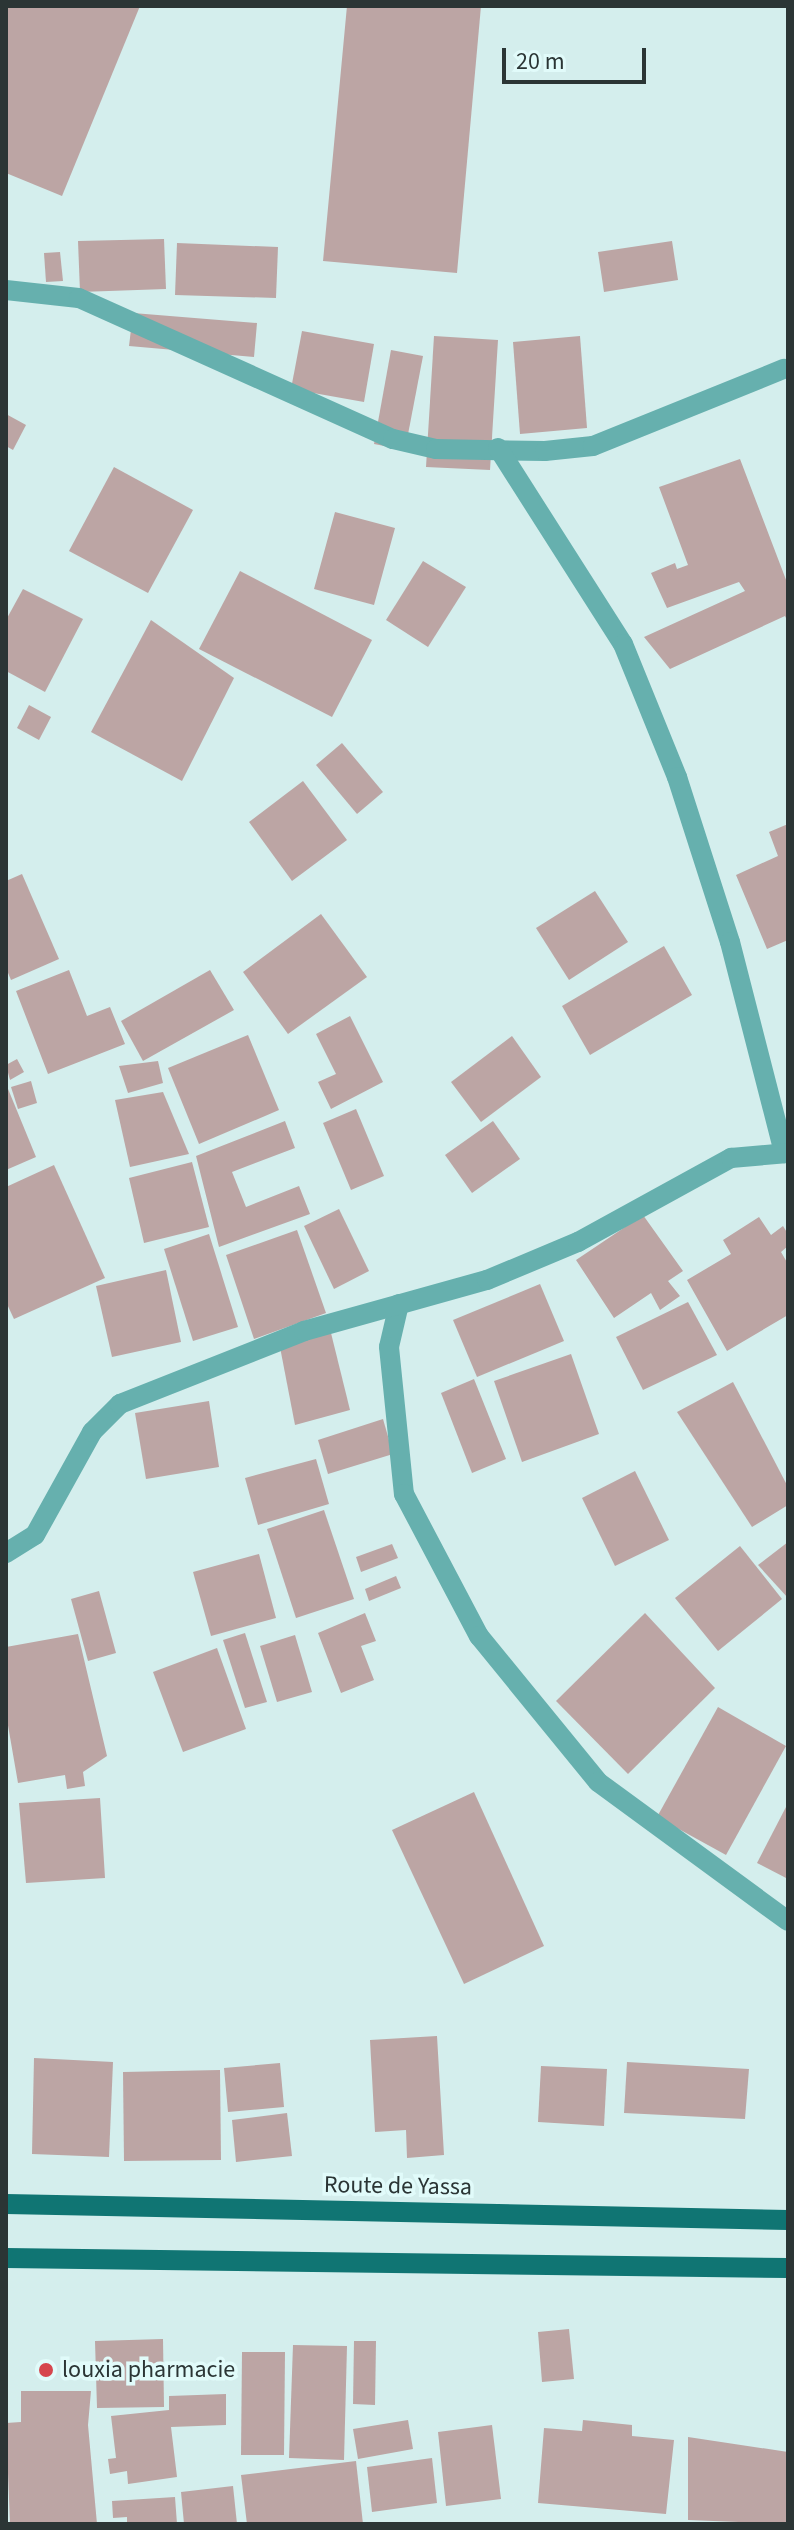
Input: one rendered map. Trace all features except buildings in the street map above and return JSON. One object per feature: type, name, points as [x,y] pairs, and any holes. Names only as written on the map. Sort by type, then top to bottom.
[{"type":"main road","name":"Route de Yassa","points":[[6,2204],[786,2215]]},
{"type":"main road","points":[[6,2258],[788,2268]]},
{"type":"street","points":[[6,290],[79,298],[393,439],[436,449],[545,451],[593,446],[784,369]]},
{"type":"street","points":[[6,1553],[35,1535],[92,1432],[120,1404],[304,1331],[487,1280],[578,1242],[731,1158],[786,1153],[730,942],[677,777],[623,644],[498,448]]},
{"type":"street","points":[[399,1304],[389,1347],[404,1494],[479,1636],[598,1782],[788,1921]]},
{"type":"place","name":"louxia pharmacie","points":[[46,2370]]}]
